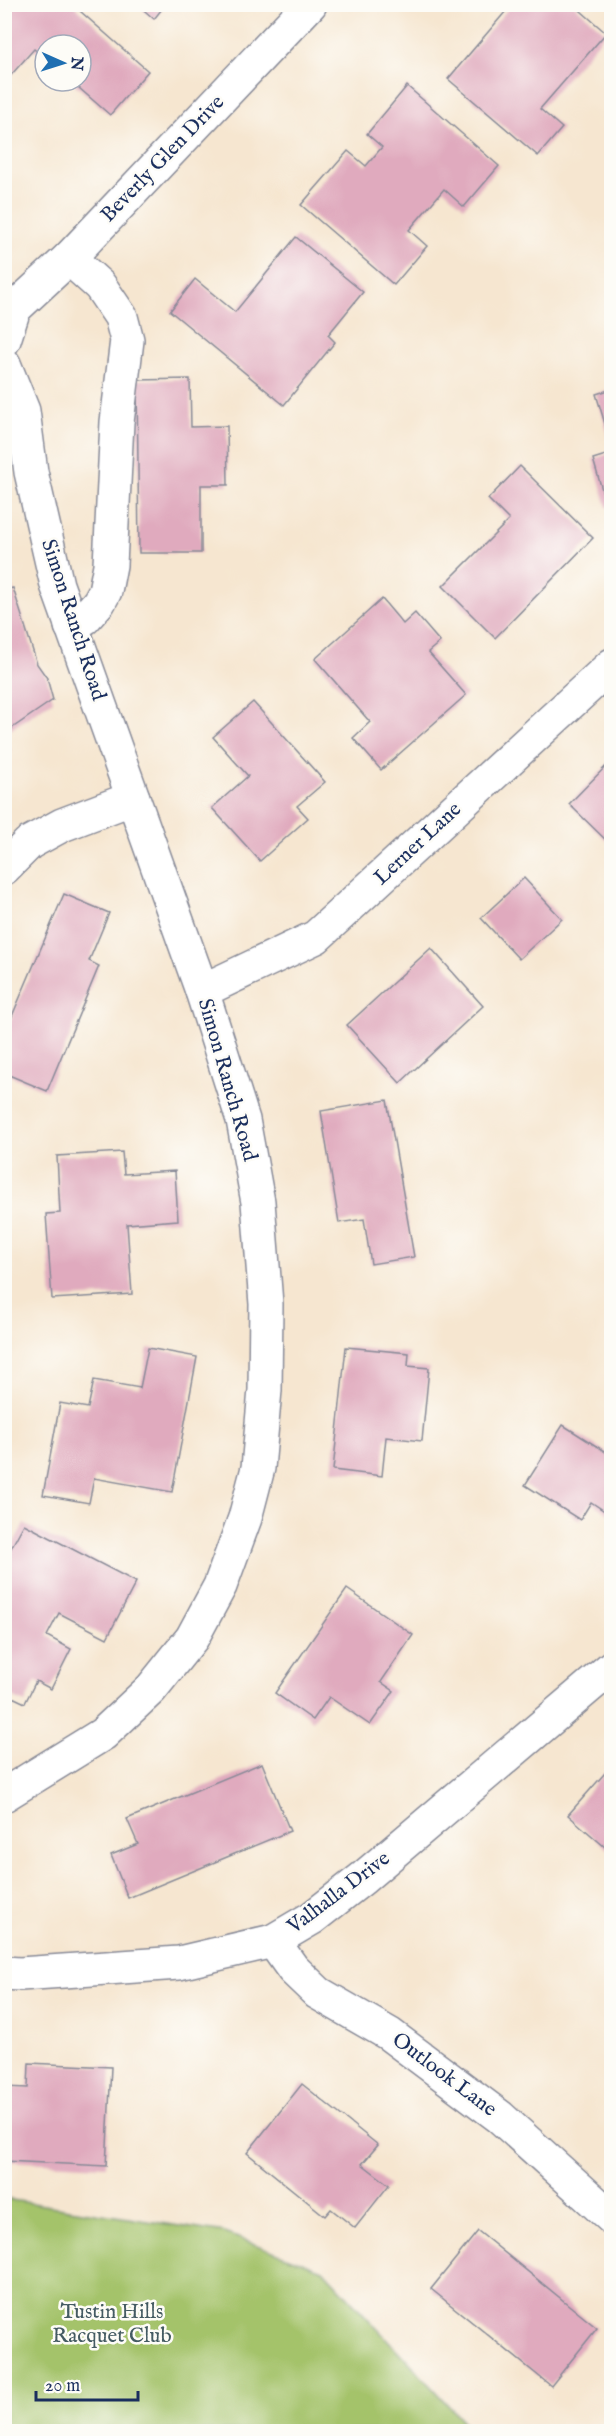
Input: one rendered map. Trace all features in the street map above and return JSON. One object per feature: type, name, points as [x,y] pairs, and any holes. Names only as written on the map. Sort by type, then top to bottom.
[{"type":"street","name":"Beverly Glen Drive","points":[[8,317],[69,258],[310,4]]},
{"type":"street","points":[[69,258],[100,286],[121,317],[127,340],[117,422],[110,565],[105,591],[99,602],[84,618],[71,626]]},
{"type":"street","name":"Simon Ranch Road","points":[[4,364],[23,411],[31,472],[57,585],[202,990],[243,1120],[258,1202],[266,1304],[265,1390],[258,1468],[245,1518],[220,1586],[192,1638],[151,1689],[104,1734],[4,1795]]},
{"type":"street","name":"Lerner Lane","points":[[202,990],[316,938],[612,665]]},
{"type":"street","points":[[4,867],[29,843],[62,825],[133,798]]},
{"type":"street","name":"Valhalla Drive","points":[[4,1973],[20,1974],[179,1963],[273,1941],[312,1918],[363,1878],[612,1667]]},
{"type":"street","name":"Outlook Lane","points":[[273,1941],[293,1969],[318,1993],[389,2034],[500,2116],[612,2218]]},
{"type":"green space","name":"Tustin Hills Racquet Club","points":[[5,2199],[225,2233],[323,2270],[472,2431],[5,2431]]},
{"type":"building","points":[[4,4],[72,4],[148,71],[110,115],[85,93],[93,93],[93,33],[33,33],[33,50],[4,83]]},
{"type":"building","points":[[137,4],[166,4],[154,19]]},
{"type":"building","points":[[512,4],[573,4],[606,33],[540,109],[562,128],[538,156],[448,79]]},
{"type":"building","points":[[407,86],[499,166],[464,207],[444,189],[409,230],[427,246],[394,285],[301,205],[348,151],[366,166],[382,147],[367,134]]},
{"type":"building","points":[[296,237],[363,292],[328,335],[335,342],[284,405],[170,311],[195,279],[235,312]]},
{"type":"building","points":[[190,379],[191,427],[227,426],[228,485],[201,485],[201,553],[139,553],[137,380]]},
{"type":"building","points":[[612,389],[612,444],[611,444],[596,394]]},
{"type":"building","points":[[612,453],[612,506],[607,507],[593,459]]},
{"type":"building","points":[[520,466],[593,538],[495,638],[443,586],[509,520],[488,499]]},
{"type":"building","points":[[13,588],[37,664],[47,678],[53,700],[5,733],[11,751],[4,756],[4,590]]},
{"type":"building","points":[[382,599],[403,624],[415,613],[440,642],[428,652],[466,695],[381,770],[353,738],[370,722],[315,659]]},
{"type":"building","points":[[253,702],[325,782],[297,806],[308,818],[260,861],[212,808],[248,776],[213,737]]},
{"type":"building","points":[[612,760],[612,846],[569,804]]},
{"type":"building","points":[[524,878],[562,919],[519,959],[481,918]]},
{"type":"building","points":[[64,894],[109,913],[89,961],[99,966],[47,1091],[4,1073],[4,1035]]},
{"type":"building","points":[[431,948],[483,1006],[400,1083],[347,1025]]},
{"type":"building","points":[[387,1100],[414,1257],[371,1264],[364,1219],[339,1223],[321,1111]]},
{"type":"building","points":[[122,1152],[124,1174],[175,1171],[178,1220],[127,1224],[132,1294],[52,1299],[46,1214],[60,1213],[57,1156]]},
{"type":"building","points":[[346,1347],[409,1353],[408,1366],[429,1368],[422,1441],[386,1437],[382,1476],[333,1470]]},
{"type":"building","points":[[148,1348],[197,1357],[172,1492],[94,1478],[89,1503],[43,1495],[60,1403],[88,1408],[94,1380],[140,1388]]},
{"type":"building","points":[[563,1425],[612,1456],[612,1516],[591,1502],[580,1520],[525,1485]]},
{"type":"building","points":[[24,1524],[136,1582],[107,1638],[59,1613],[47,1636],[71,1649],[51,1689],[36,1681],[25,1703],[4,1693],[4,1561]]},
{"type":"building","points":[[347,1589],[413,1635],[381,1682],[394,1691],[370,1725],[329,1697],[313,1720],[275,1693]]},
{"type":"building","points":[[262,1763],[290,1831],[128,1898],[111,1855],[138,1844],[127,1819]]},
{"type":"building","points":[[612,1765],[612,1853],[568,1815]]},
{"type":"building","points":[[29,2063],[111,2067],[106,2166],[4,2161],[4,2087],[28,2088]]},
{"type":"building","points":[[302,2084],[378,2145],[362,2164],[389,2185],[355,2228],[331,2209],[325,2216],[247,2153]]},
{"type":"building","points":[[478,2231],[597,2328],[551,2386],[431,2289]]}]
